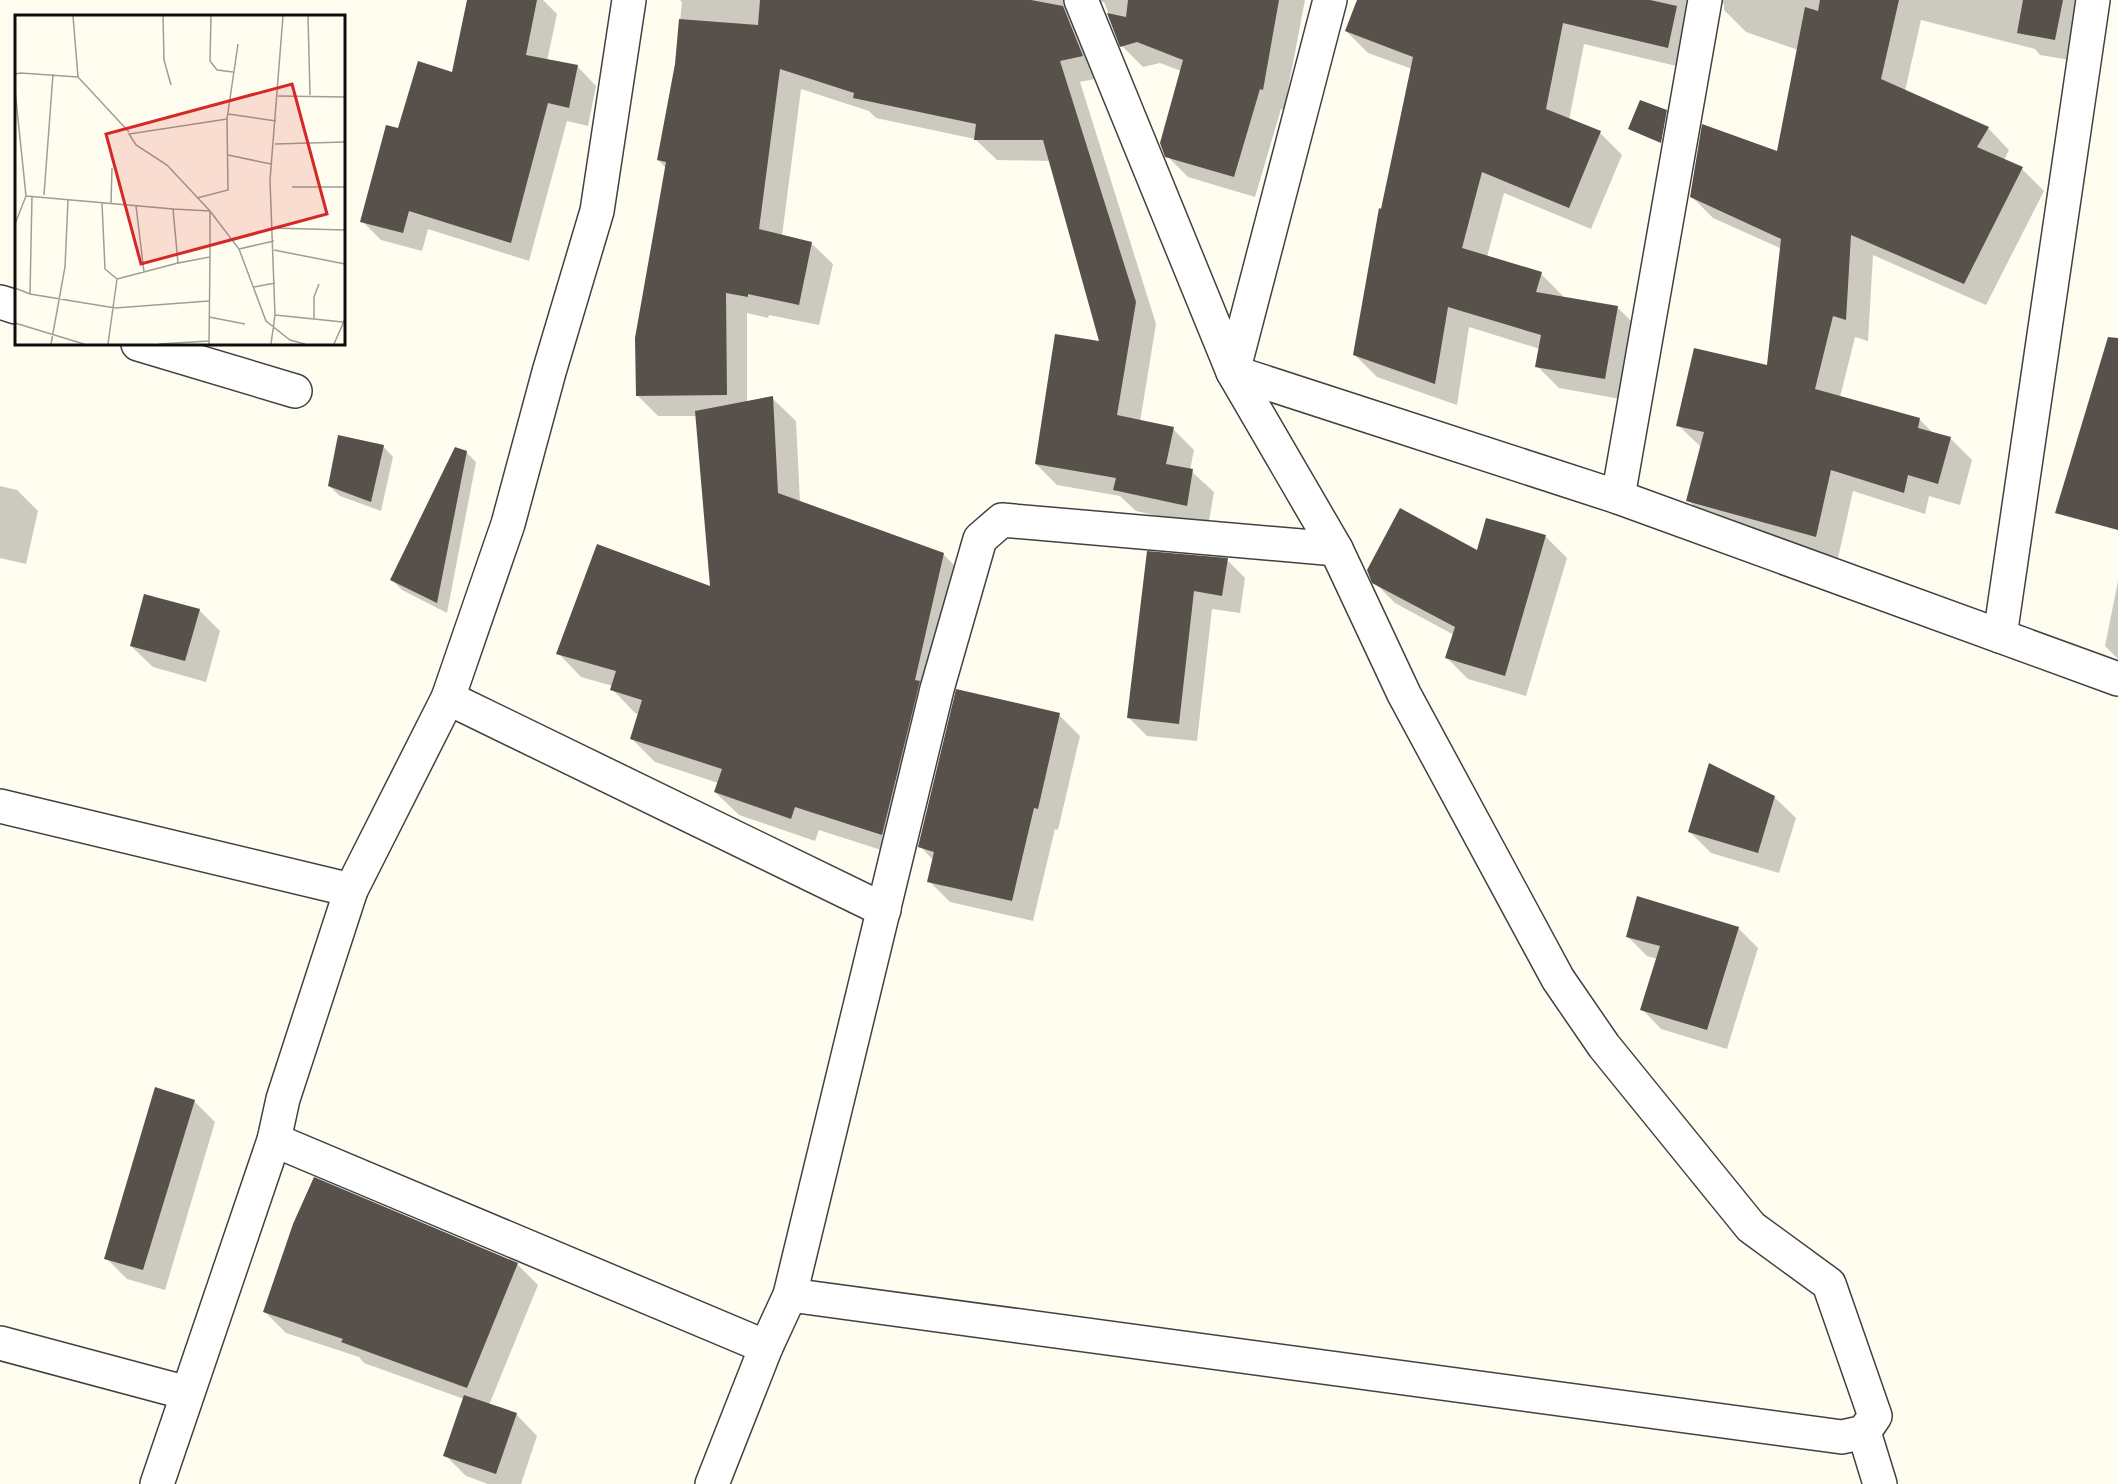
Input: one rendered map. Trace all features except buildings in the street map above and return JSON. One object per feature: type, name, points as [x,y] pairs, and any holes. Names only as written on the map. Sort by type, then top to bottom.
[{"type":"street","points":[[790,1295],[1842,1437],[1864,1432],[1875,1416],[1829,1284],[1751,1227],[1604,1046],[1558,978],[1404,694],[1336,549],[1233,372],[1081,0]]},
{"type":"street","points":[[1233,372],[1330,0]]},
{"type":"street","points":[[1618,497],[1705,0]]},
{"type":"street","points":[[2000,636],[2093,0]]},
{"type":"street","points":[[157,1484],[274,1140],[283,1099],[351,890],[448,698],[508,524],[549,372],[597,211],[620,3]]},
{"type":"street","points":[[0,302],[15,307]]},
{"type":"street","points":[[141,345],[295,391]]},
{"type":"street","points":[[1233,372],[1618,497],[2118,679]]},
{"type":"street","points":[[712,1484],[766,1347],[790,1295],[937,689],[980,540],[1002,520],[1336,549]]},
{"type":"street","points":[[448,698],[884,910]]},
{"type":"street","points":[[0,806],[351,890]]},
{"type":"street","points":[[274,1140],[766,1347]]},
{"type":"street","points":[[0,1343],[187,1393]]},
{"type":"street","points":[[1864,1432],[1880,1484]]}]
